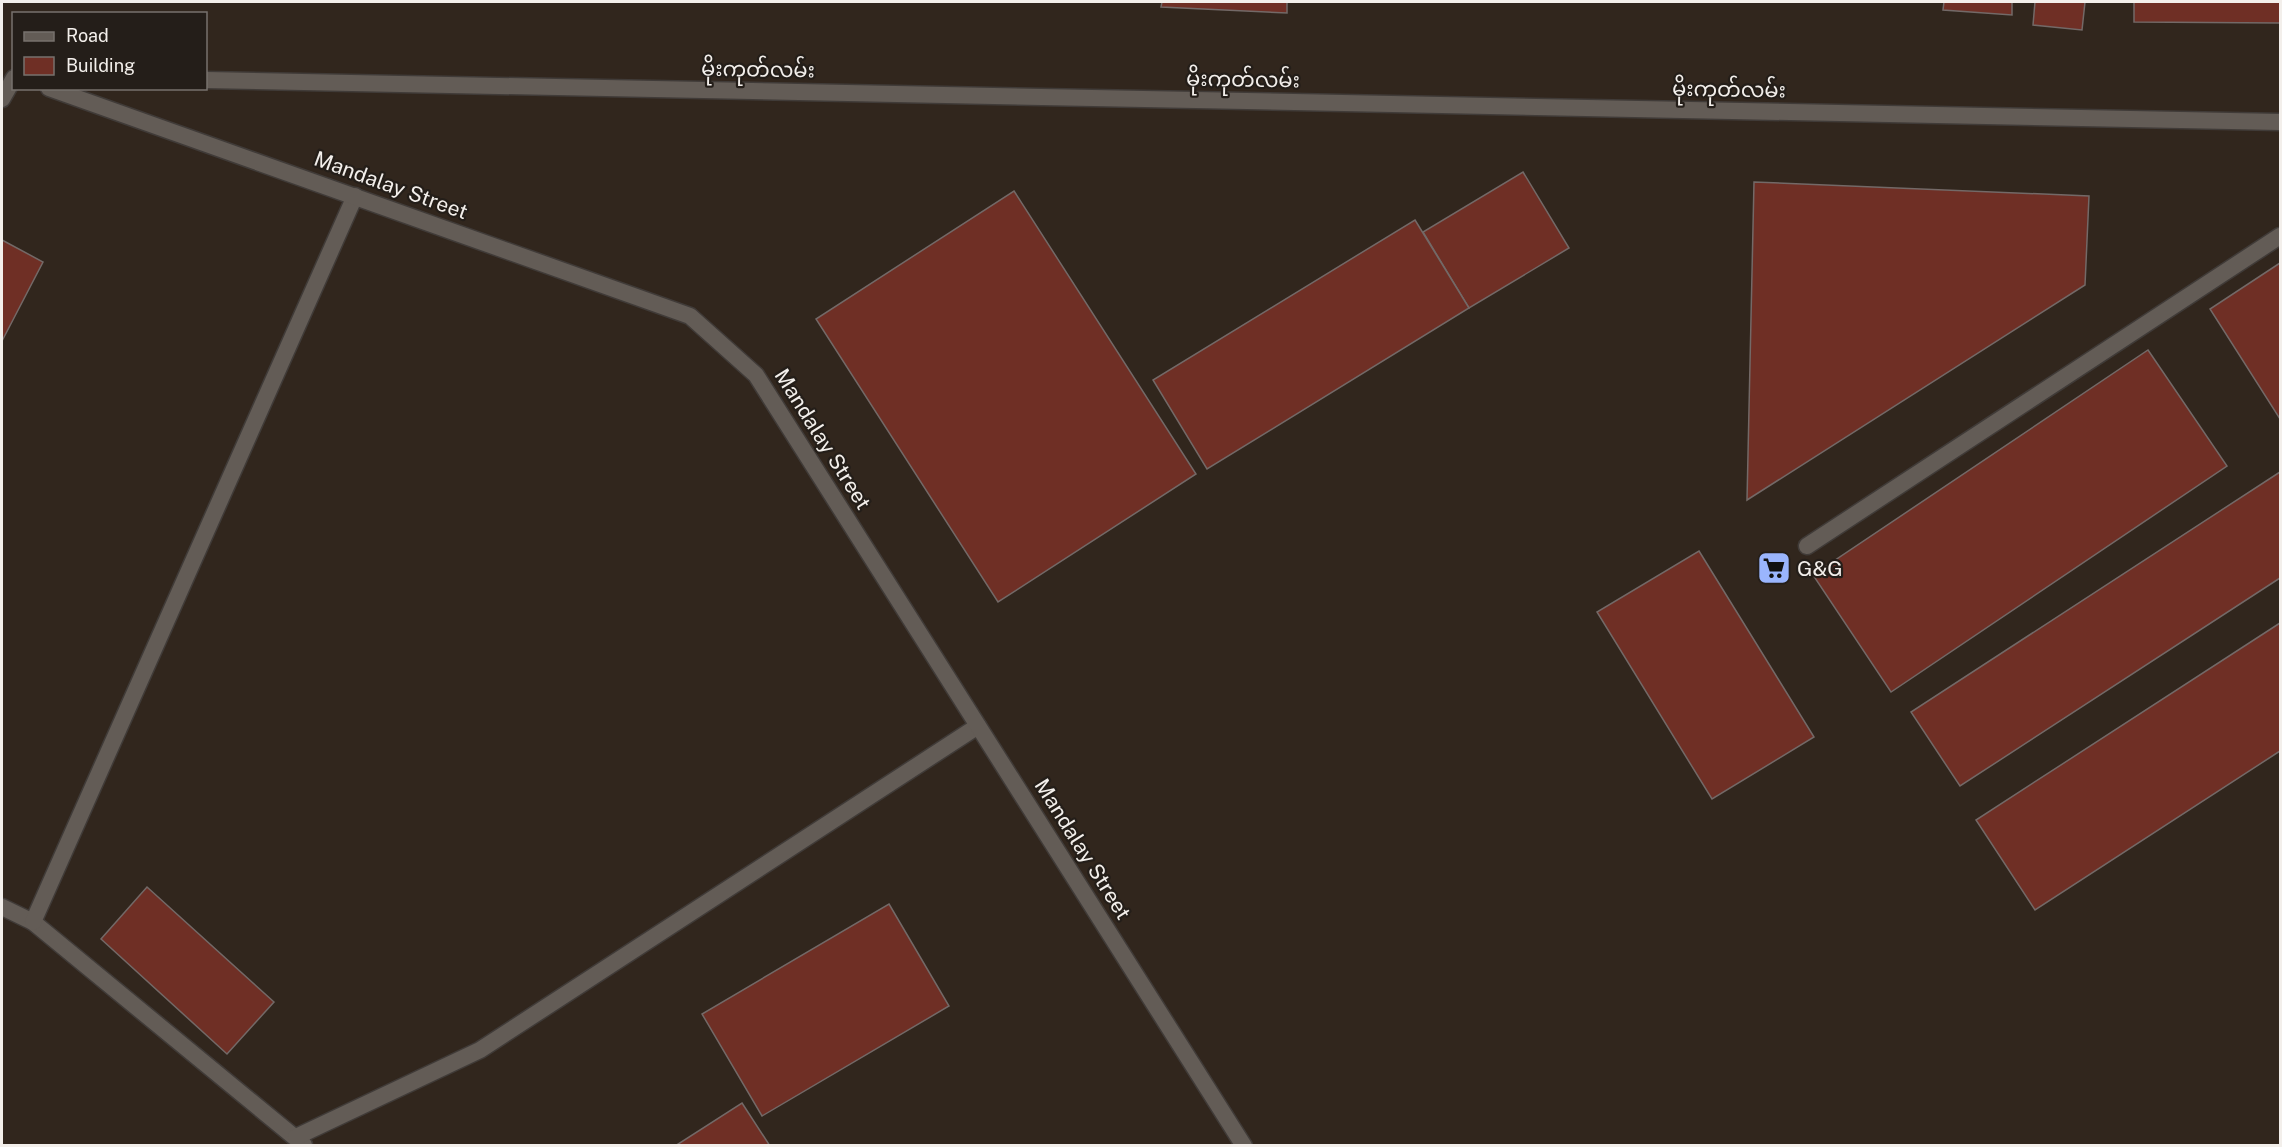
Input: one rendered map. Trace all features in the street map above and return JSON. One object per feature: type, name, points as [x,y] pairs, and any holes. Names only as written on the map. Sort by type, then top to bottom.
[{"type":"street","name":"မိုးကုတ်လမ်း","points":[[207,80],[2280,122]]},
{"type":"street","points":[[2,99],[12,81]]},
{"type":"street","name":"Mandalay Street","points":[[55,90],[690,316],[756,375],[1244,1146]]},
{"type":"street","points":[[33,922],[355,196]]},
{"type":"street","points":[[1807,546],[2280,236]]},
{"type":"street","points":[[2,907],[33,922],[300,1142],[480,1050],[978,726]]},
{"type":"shaded area","points":[[2,2],[2280,2],[2280,1145],[2,1145]]},
{"type":"building","points":[[1162,2],[1287,2],[1287,13],[1161,7]]},
{"type":"building","points":[[1944,2],[2012,2],[2012,15],[1943,10]]},
{"type":"building","points":[[2035,2],[2085,2],[2082,30],[2033,25]]},
{"type":"building","points":[[2134,2],[2280,2],[2280,23],[2134,22]]},
{"type":"building","points":[[1523,172],[1569,248],[1469,308],[1423,232]]},
{"type":"building","points":[[1754,182],[2089,196],[2085,285],[1747,500]]},
{"type":"building","points":[[1014,191],[1196,474],[998,602],[816,319]]},
{"type":"building","points":[[1415,220],[1469,308],[1207,469],[1153,380]]},
{"type":"building","points":[[2,240],[43,262],[2,341]]},
{"type":"building","points":[[2280,263],[2280,419],[2210,309]]},
{"type":"building","points":[[2148,350],[2227,466],[1891,692],[1813,575]]},
{"type":"building","points":[[2280,472],[2280,578],[1960,786],[1911,712]]},
{"type":"building","points":[[1699,551],[1814,737],[1712,799],[1597,612]]},
{"type":"building","points":[[2280,623],[2280,751],[2035,910],[1976,820]]},
{"type":"building","points":[[147,887],[274,1002],[227,1054],[101,939]]},
{"type":"building","points":[[889,904],[949,1006],[762,1116],[702,1014]]},
{"type":"building","points":[[742,1103],[770,1146],[675,1146]]},
{"type":"place","name":"G&G","points":[[1774,568]]}]
